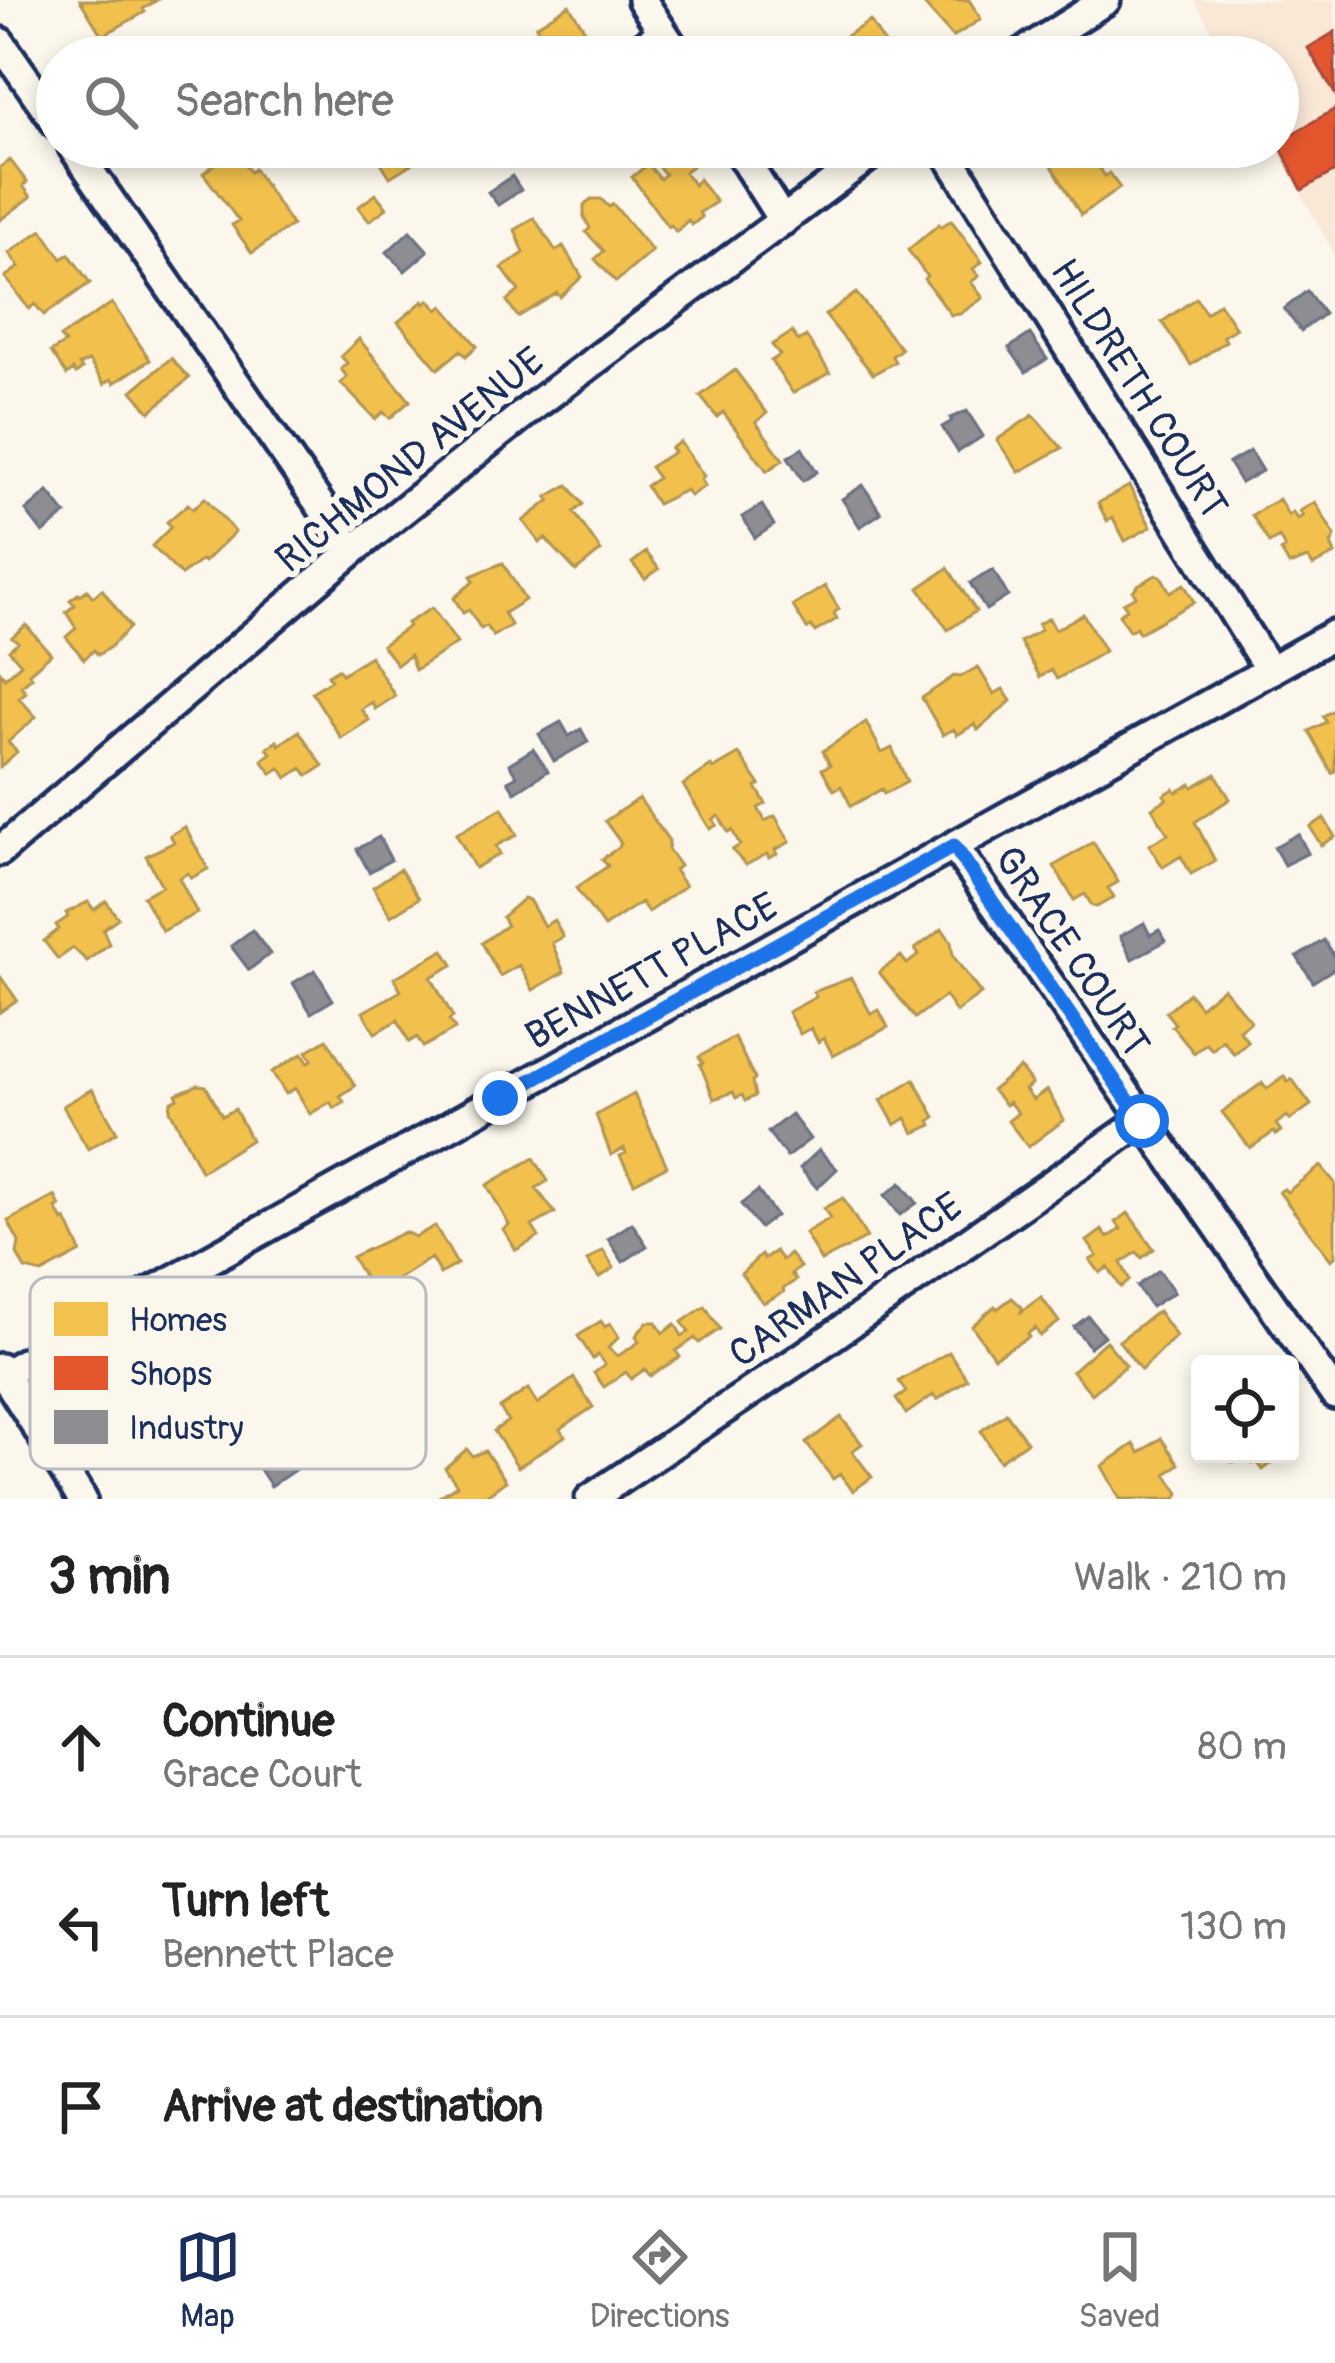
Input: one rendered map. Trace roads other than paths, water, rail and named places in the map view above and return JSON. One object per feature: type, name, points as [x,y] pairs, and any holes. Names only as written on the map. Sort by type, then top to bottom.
[{"type":"street","points":[[643,0],[666,36]]},
{"type":"street","points":[[1049,36],[1106,0]]},
{"type":"street","points":[[0,42],[36,94]]},
{"type":"street","points":[[88,168],[352,551]]},
{"type":"street","points":[[750,168],[783,220]]},
{"type":"street","name":"RICHMOND AVENUE","points":[[0,851],[352,551],[530,409],[853,168]]},
{"type":"street","name":"HILDRETH COURT","points":[[956,168],[1270,671]]},
{"type":"street","name":"BENNETT PLACE","points":[[172,1277],[1335,634]]},
{"type":"street","name":"GRACE COURT","points":[[954,846],[1335,1395]]},
{"type":"street","name":"CARMAN PLACE","points":[[590,1499],[1142,1121]]},
{"type":"street","name":"BENNETT PLACE","points":[[2,1371],[30,1356]]},
{"type":"street","points":[[2,1371],[30,1416]]},
{"type":"street","points":[[63,1469],[82,1499]]},
{"type":"lane","points":[[646,36],[660,27]]}]
